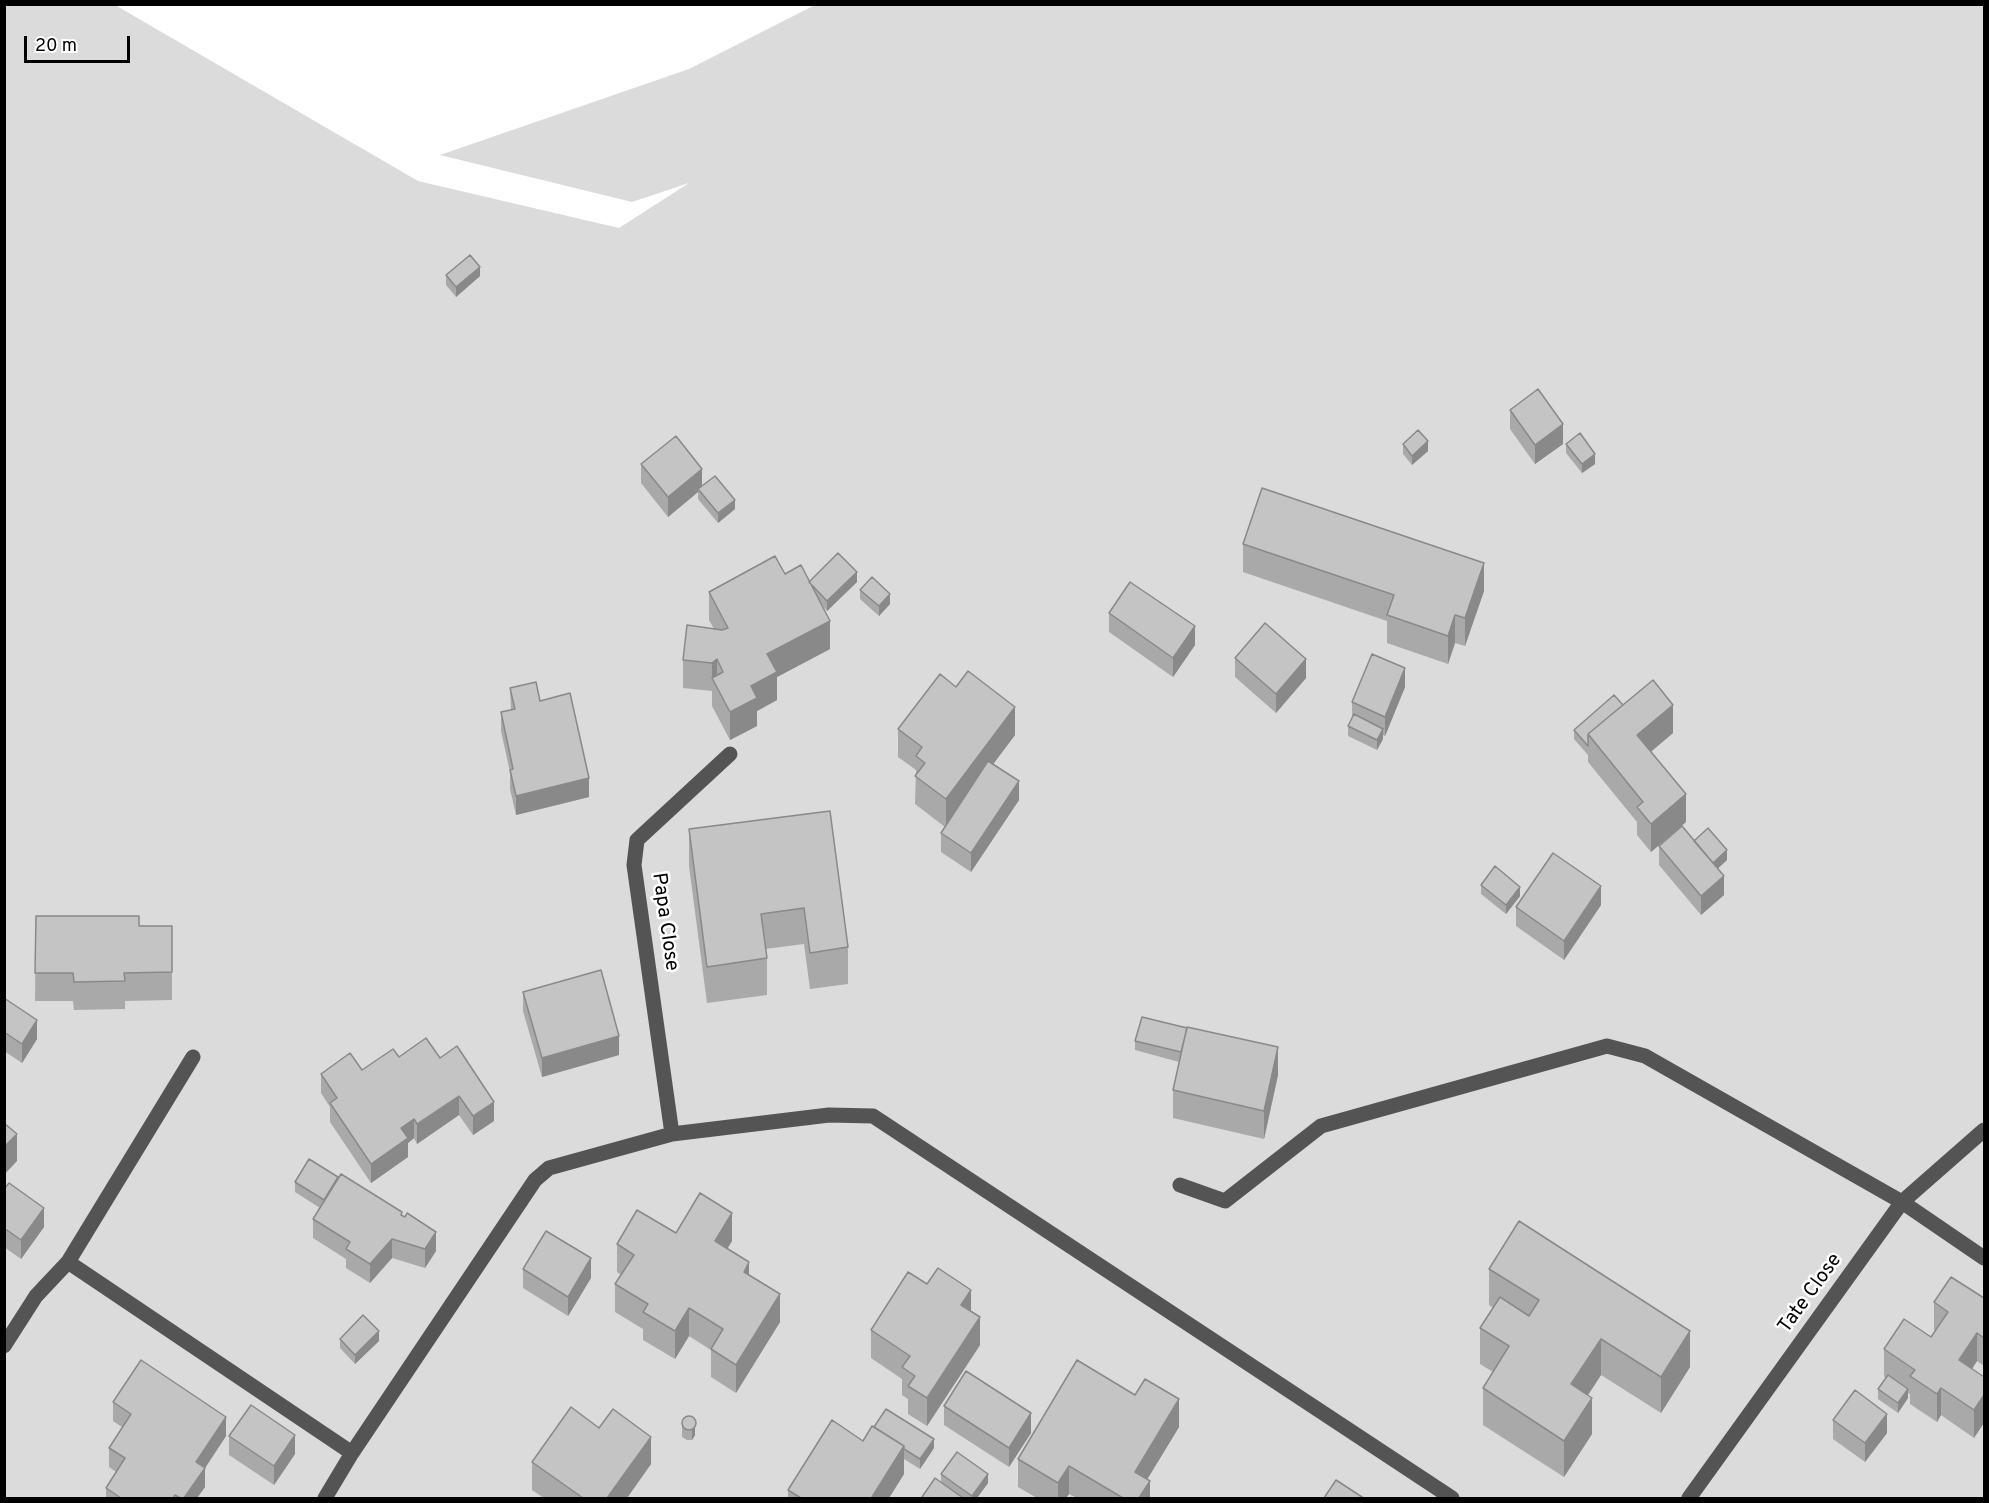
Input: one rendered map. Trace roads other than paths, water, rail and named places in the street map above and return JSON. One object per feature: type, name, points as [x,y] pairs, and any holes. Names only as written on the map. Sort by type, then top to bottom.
[{"type":"street","name":"Papa Close","points":[[672,1134],[634,865],[635,850],[637,840],[730,754]]},
{"type":"street","points":[[1180,1185],[1225,1201],[1321,1126],[1607,1046],[1645,1056],[1902,1202],[1984,1258]]},
{"type":"street","points":[[4,1346],[36,1296],[68,1262],[193,1057]]},
{"type":"street","points":[[326,1498],[352,1453],[535,1180],[549,1168],[672,1134],[830,1115],[873,1116],[1452,1498]]},
{"type":"street","name":"Tate Close","points":[[1689,1498],[1902,1202],[1984,1130]]},
{"type":"street","points":[[68,1262],[352,1453]]}]
